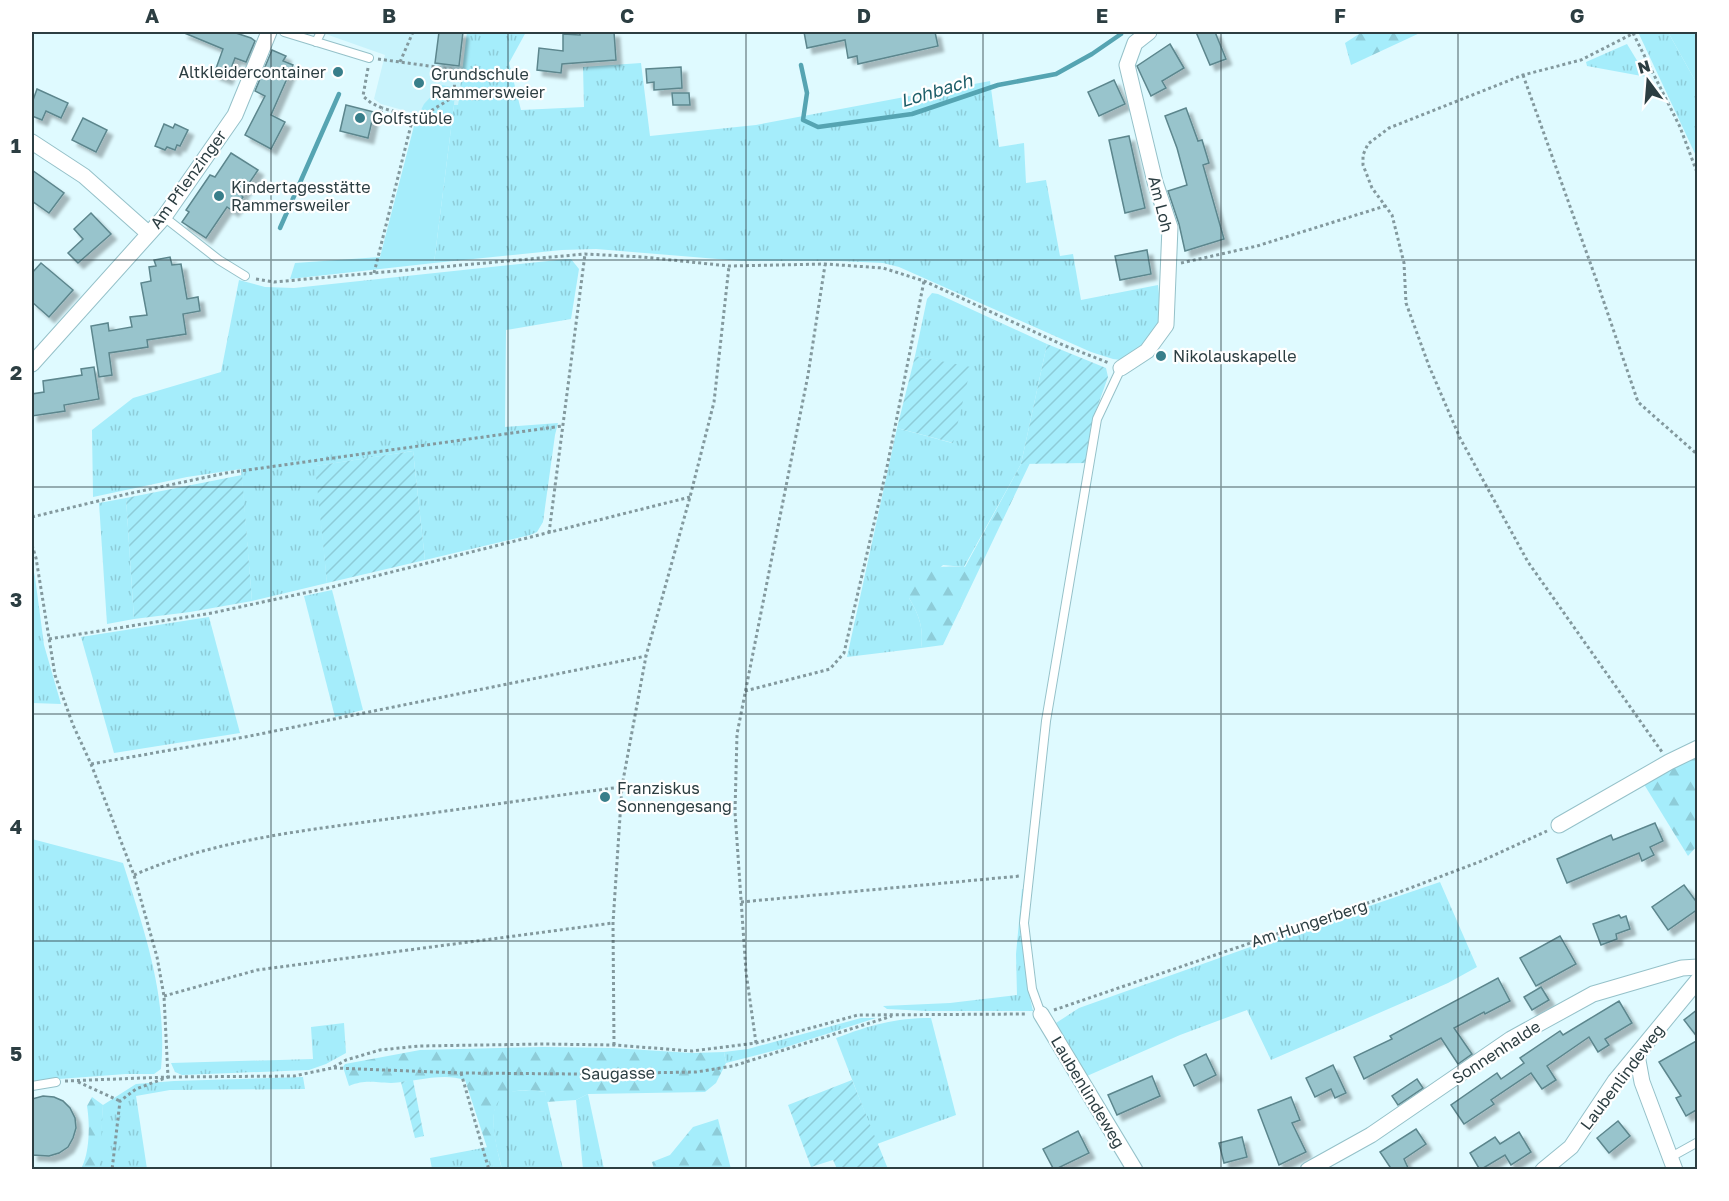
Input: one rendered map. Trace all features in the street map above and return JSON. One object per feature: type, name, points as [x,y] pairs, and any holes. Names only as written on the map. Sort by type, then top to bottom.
[{"type":"street","name":"Am Pflenzinger","points":[[32,364],[164,217],[234,115],[269,32]]},
{"type":"street","name":"Am Loh","points":[[1121,368],[1147,351],[1166,325],[1170,227],[1155,182],[1126,65],[1135,43],[1149,32]]},
{"type":"street","points":[[32,142],[84,176],[148,233]]},
{"type":"street","points":[[1559,825],[1669,762],[1698,748]]},
{"type":"street","name":"Sonnenhalde","points":[[1308,1170],[1371,1136],[1511,1039],[1593,994],[1682,968],[1698,967]]},
{"type":"street","name":"Laubenlindeweg","points":[[1543,1170],[1571,1147],[1615,1081],[1698,980]]},
{"type":"street","name":"Laubenlindeweg","points":[[1041,1014],[1135,1170]]},
{"type":"street","points":[[1637,1055],[1642,1082],[1673,1163]]},
{"type":"lane","points":[[284,32],[369,58]]},
{"type":"lane","points":[[316,42],[321,32]]},
{"type":"lane","points":[[164,217],[219,260],[245,276]]},
{"type":"lane","points":[[1041,1014],[1032,988],[1024,924],[1046,721],[1097,418],[1121,368]]},
{"type":"lane","points":[[32,1086],[56,1082]]},
{"type":"lane","points":[[1673,1163],[1698,1142]]},
{"type":"path","points":[[399,62],[413,32]]},
{"type":"path","points":[[1669,762],[1527,562],[1460,438],[1429,366],[1406,303],[1404,263],[1392,214],[1372,188],[1363,165],[1366,150],[1376,136],[1389,128],[1523,75],[1581,60],[1634,32],[1680,127],[1698,175]]},
{"type":"path","points":[[369,58],[451,69],[455,96],[424,115],[413,117],[382,108],[363,96],[369,58]]},
{"type":"path","points":[[1523,75],[1638,402],[1698,455]]},
{"type":"path","points":[[381,114],[382,108]]},
{"type":"path","points":[[374,273],[413,117]]},
{"type":"path","points":[[1169,266],[1257,246],[1384,206]]},
{"type":"path","points":[[549,533],[585,254]]},
{"type":"path","points":[[245,276],[274,282],[585,254],[643,257],[729,266],[825,264],[883,268],[924,281],[1064,345],[1121,368]]},
{"type":"path","points":[[756,1043],[746,972],[735,812],[737,734],[808,375],[825,264]]},
{"type":"path","points":[[614,1045],[613,922],[622,786],[646,656],[714,402],[729,266]]},
{"type":"path","points":[[745,691],[830,669],[844,653],[886,467],[924,281]]},
{"type":"path","points":[[32,517],[226,473],[562,426]]},
{"type":"path","points":[[48,639],[140,626],[332,587],[690,498]]},
{"type":"path","points":[[32,544],[55,675],[134,875],[157,957],[164,996],[168,1077]]},
{"type":"path","points":[[91,764],[245,737],[646,656]]},
{"type":"path","points":[[134,875],[201,851],[279,834],[622,786]]},
{"type":"path","name":"Am Hungerberg","points":[[332,1068],[346,1060],[380,1050],[419,1046],[614,1045],[692,1051],[756,1043],[858,1015],[1041,1014],[1397,893],[1479,862],[1559,825]]},
{"type":"path","points":[[741,902],[1028,875]]},
{"type":"path","points":[[164,996],[257,970],[613,922]]},
{"type":"path","name":"Saugasse","points":[[332,1068],[461,1073],[579,1074],[706,1070],[734,1066],[896,1014]]},
{"type":"path","points":[[56,1082],[168,1077],[294,1076],[332,1068]]},
{"type":"path","points":[[461,1073],[489,1170]]},
{"type":"path","points":[[112,1170],[120,1101],[136,1089],[168,1077]]},
{"type":"path","points":[[76,1080],[120,1101]]},
{"type":"shaded area","name":"Grundschule Rammersweier","points":[[320,32],[463,32],[459,65],[463,67],[458,105],[415,122],[417,114],[381,104],[374,99],[385,55]]},
{"type":"green space","points":[[467,32],[526,32],[509,63],[521,110],[584,107],[583,67],[641,63],[650,136],[756,125],[990,81],[999,147],[1024,143],[1026,183],[1046,180],[1060,256],[1073,254],[1081,300],[1158,285],[1161,311],[1157,332],[1128,361],[1113,359],[1091,352],[899,267],[883,263],[742,261],[596,249],[562,250],[434,263],[454,105],[458,105]]},
{"type":"green space","points":[[1362,32],[1422,32],[1351,65],[1345,43]]},
{"type":"green space","points":[[1668,32],[1697,84],[1697,158],[1639,34]]},
{"type":"green space","points":[[1668,32],[1697,32],[1697,84]]},
{"type":"green space","points":[[1627,44],[1647,77],[1587,66],[1586,62]]},
{"type":"green space","points":[[442,85],[455,88],[434,263],[290,279],[295,263],[380,257],[415,122],[424,104]]},
{"type":"green space","points":[[571,259],[579,269],[571,319],[506,330],[505,427],[558,423],[543,522],[537,532],[425,560],[413,451],[316,466],[327,583],[252,601],[241,469],[187,477],[93,497],[92,430],[133,398],[221,372],[239,280],[265,287],[294,288]]},
{"type":"green space","points":[[932,293],[1047,344],[1021,464],[964,567],[943,565],[909,598],[920,622],[921,648],[847,657],[897,428],[952,443],[970,368],[915,356],[927,299]]},
{"type":"green space","points":[[1047,344],[1106,368],[1108,377],[1093,419],[1087,463],[1021,464]]},
{"type":"green space","points":[[915,356],[971,367],[953,443],[897,428]]},
{"type":"green space","points":[[413,451],[425,560],[327,583],[315,466]]},
{"type":"green space","points":[[1030,463],[943,645],[921,648],[920,622],[909,598],[912,584],[921,573],[928,570],[965,567],[1021,464]]},
{"type":"green space","points":[[242,475],[252,601],[134,619],[126,498]]},
{"type":"green space","points":[[126,498],[134,619],[107,624],[99,503]]},
{"type":"green space","points":[[32,563],[44,645],[61,704],[32,703]]},
{"type":"green space","points":[[332,590],[363,710],[335,717],[304,596]]},
{"type":"green space","points":[[209,617],[240,733],[114,753],[81,637]]},
{"type":"green space","points":[[1697,751],[1697,846],[1688,856],[1642,781]]},
{"type":"green space","points":[[32,839],[123,863],[146,939],[158,990],[162,1042],[161,1069],[154,1074],[32,1081]]},
{"type":"green space","points":[[1440,882],[1477,967],[1448,983],[1271,1060],[1247,1010],[1180,1035],[1087,1076],[1056,1023],[1079,1008]]},
{"type":"green space","points":[[1022,889],[1024,889],[1025,965],[1033,1011],[926,1011],[887,1009],[883,1006],[950,1003],[1017,995],[1016,954]]},
{"type":"green space","points":[[861,1018],[876,1018],[780,1049],[726,1063],[724,1052],[748,1049]]},
{"type":"green space","points":[[931,1018],[956,1115],[877,1144],[836,1038],[883,1023]]},
{"type":"green space","points":[[344,1023],[346,1053],[309,1070],[182,1075],[175,1072],[171,1063],[313,1059],[311,1027]]},
{"type":"green space","points":[[544,1047],[692,1053],[724,1052],[726,1063],[716,1083],[705,1092],[588,1094],[576,1100],[546,1102],[545,1092],[524,1090],[509,1093],[499,1100],[495,1110],[495,1137],[502,1170],[494,1169],[465,1080],[438,1077],[391,1083],[365,1082],[349,1086],[343,1067],[345,1064],[420,1050]]},
{"type":"green space","points":[[303,1077],[305,1089],[170,1090],[136,1096],[147,1169],[98,1170],[103,1105],[136,1084]]},
{"type":"green space","points":[[413,1080],[424,1136],[415,1138],[401,1082]]},
{"type":"green space","points":[[852,1080],[888,1169],[837,1169],[833,1160],[811,1167],[788,1105]]},
{"type":"green space","points":[[531,1090],[545,1092],[563,1169],[502,1169],[495,1140],[493,1117],[495,1107],[499,1098],[507,1093]]},
{"type":"green space","points":[[588,1094],[604,1169],[583,1169],[576,1100]]},
{"type":"green space","points":[[92,1097],[103,1105],[100,1161],[98,1169],[81,1169],[88,1138],[87,1106]]},
{"type":"green space","points":[[718,1119],[731,1169],[654,1169],[652,1162],[670,1155],[693,1127]]},
{"type":"green space","points":[[488,1147],[494,1169],[432,1169],[430,1158]]},
{"type":"building","points":[[182,32],[233,32],[255,41],[246,62],[235,58],[227,79],[214,74],[223,49]]},
{"type":"building","name":"Grundschule Rammersweier","points":[[439,32],[463,32],[459,66],[435,63]]},
{"type":"building","points":[[580,32],[614,32],[616,60],[562,64],[561,73],[537,70],[539,48],[563,51],[563,34],[580,35]]},
{"type":"building","points":[[804,32],[935,32],[938,46],[858,64],[857,56],[848,58],[845,40],[807,48]]},
{"type":"building","points":[[1196,32],[1215,32],[1226,59],[1210,65]]},
{"type":"building","points":[[1170,44],[1184,68],[1162,81],[1166,88],[1151,96],[1137,66]]},
{"type":"building","points":[[272,50],[286,56],[283,61],[293,65],[271,115],[285,122],[271,149],[245,135],[265,96],[255,91]]},
{"type":"building","points":[[681,67],[682,88],[654,90],[654,82],[647,83],[646,69]]},
{"type":"building","points":[[1114,80],[1125,104],[1099,116],[1088,92]]},
{"type":"building","points":[[37,89],[68,103],[61,118],[46,111],[42,120],[32,116],[32,103]]},
{"type":"building","points":[[672,93],[689,93],[690,105],[673,105]]},
{"type":"building","points":[[346,105],[374,112],[368,138],[340,131]]},
{"type":"building","points":[[1186,108],[1198,141],[1202,140],[1209,163],[1203,165],[1224,239],[1185,251],[1168,191],[1187,185],[1165,116]]},
{"type":"building","points":[[83,118],[107,130],[96,152],[72,140]]},
{"type":"building","points":[[164,124],[173,128],[175,124],[188,130],[180,146],[177,145],[175,150],[167,147],[165,150],[155,146]]},
{"type":"building","points":[[1129,136],[1145,208],[1125,213],[1109,140]]},
{"type":"building","name":"Kindertagesstätte Rammersweiler","points":[[231,153],[258,170],[233,211],[227,207],[206,238],[182,222],[189,212],[186,210],[210,175],[215,177]]},
{"type":"building","points":[[32,170],[64,193],[49,213],[32,201]]},
{"type":"building","points":[[91,213],[111,234],[78,263],[68,253],[83,239],[74,229]]},
{"type":"building","points":[[1147,250],[1151,274],[1120,280],[1115,256]]},
{"type":"building","points":[[170,257],[172,265],[181,264],[187,299],[198,297],[200,311],[183,314],[186,334],[147,340],[148,347],[109,353],[112,375],[99,377],[91,326],[108,323],[109,331],[132,327],[130,317],[147,315],[141,283],[151,281],[149,267],[156,266],[154,260]]},
{"type":"building","points":[[41,263],[73,290],[49,317],[32,302],[32,273]]},
{"type":"building","points":[[94,367],[99,399],[64,405],[65,411],[32,416],[32,394],[44,392],[43,381],[82,375],[81,369]]},
{"type":"building","points":[[1655,823],[1663,841],[1650,847],[1654,855],[1642,861],[1639,853],[1567,883],[1557,859],[1611,835],[1613,840]]},
{"type":"building","points":[[1684,885],[1698,904],[1698,909],[1668,930],[1652,907]]},
{"type":"building","points":[[1619,915],[1621,918],[1626,916],[1630,929],[1616,934],[1617,939],[1601,945],[1593,924]]},
{"type":"building","points":[[1560,936],[1576,964],[1536,986],[1520,958]]},
{"type":"building","points":[[1498,978],[1510,1001],[1454,1028],[1472,1054],[1458,1064],[1441,1038],[1364,1079],[1354,1057],[1392,1039],[1390,1036]]},
{"type":"building","points":[[1541,987],[1549,1000],[1532,1010],[1524,997]]},
{"type":"building","points":[[1619,1001],[1632,1023],[1605,1039],[1609,1045],[1598,1052],[1589,1037],[1547,1066],[1556,1080],[1542,1089],[1531,1073],[1491,1100],[1494,1104],[1464,1124],[1451,1105],[1497,1073],[1501,1079],[1524,1063],[1520,1058],[1560,1031],[1563,1035]]},
{"type":"building","points":[[1698,1009],[1698,1038],[1684,1020]]},
{"type":"building","points":[[1698,1040],[1698,1109],[1686,1116],[1676,1098],[1681,1096],[1659,1062]]},
{"type":"building","points":[[1206,1054],[1216,1075],[1194,1086],[1184,1065]]},
{"type":"building","points":[[1333,1065],[1346,1093],[1335,1098],[1331,1089],[1315,1097],[1306,1078]]},
{"type":"building","points":[[1152,1076],[1160,1096],[1117,1115],[1108,1095]]},
{"type":"building","points":[[1417,1079],[1423,1088],[1398,1105],[1392,1096]]},
{"type":"building","points":[[43,1096],[63,1101],[75,1118],[76,1128],[68,1147],[49,1156],[32,1155],[32,1099]]},
{"type":"building","points":[[1291,1097],[1300,1120],[1292,1123],[1306,1152],[1279,1165],[1258,1110]]},
{"type":"building","points":[[1618,1121],[1630,1136],[1609,1153],[1597,1138]]},
{"type":"building","points":[[1416,1129],[1426,1144],[1404,1159],[1409,1170],[1392,1170],[1380,1152]]},
{"type":"building","points":[[1078,1131],[1089,1153],[1054,1170],[1043,1149]]},
{"type":"building","points":[[1519,1132],[1531,1152],[1511,1165],[1505,1155],[1480,1170],[1470,1153],[1495,1137],[1500,1144]]},
{"type":"building","points":[[1242,1137],[1247,1157],[1224,1163],[1219,1143]]},
{"type":"waterway","name":"Lohbach","points":[[801,65],[807,93],[803,120],[818,127],[912,114],[998,85],[1056,74],[1092,54],[1121,34]]},
{"type":"waterway","points":[[280,228],[339,94]]},
{"type":"place","name":"Altkleidercontainer","points":[[338,72]]},
{"type":"place","name":"Grundschule Rammersweier","points":[[419,83]]},
{"type":"place","name":"Golfstüble","points":[[360,118]]},
{"type":"place","name":"Kindertagesstätte Rammersweiler","points":[[219,196]]},
{"type":"place","name":"Nikolauskapelle","points":[[1161,356]]},
{"type":"place","name":"Franziskus Sonnengesang","points":[[605,797]]}]
